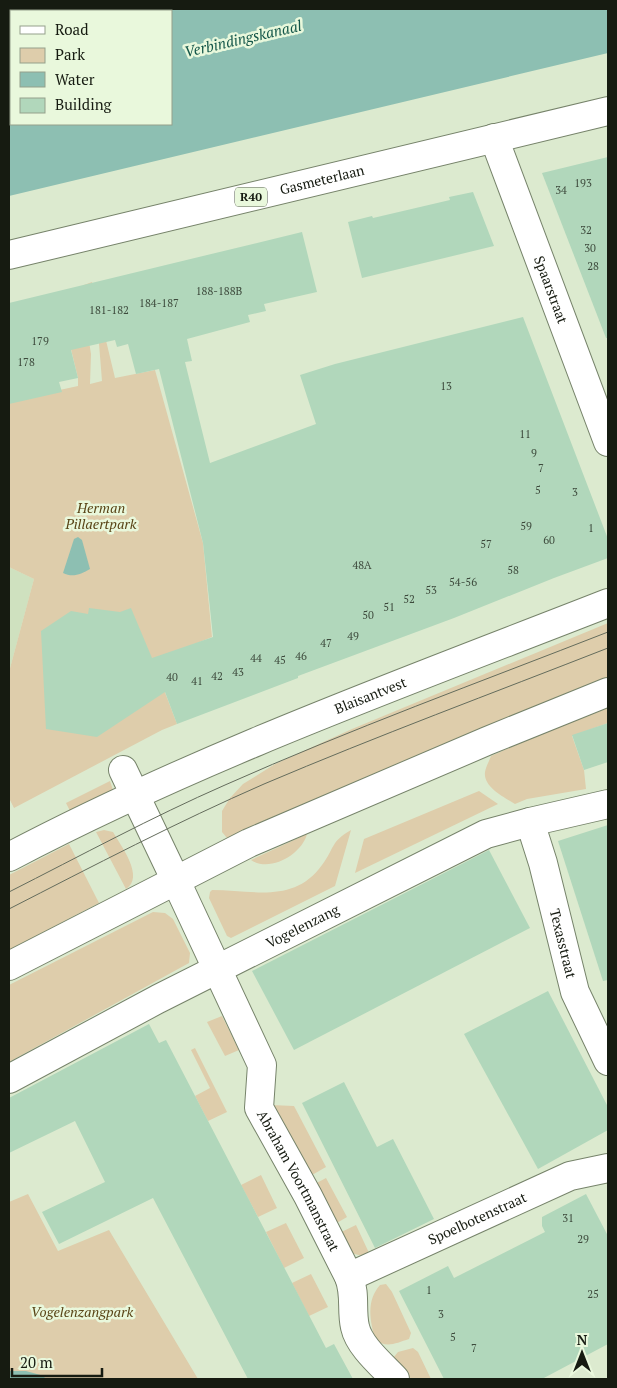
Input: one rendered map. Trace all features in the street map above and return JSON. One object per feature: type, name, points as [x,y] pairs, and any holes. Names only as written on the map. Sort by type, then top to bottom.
[{"type":"street","name":"Gasmeterlaan","points":[[9,255],[608,111]]},
{"type":"street","name":"Spaarstraat","points":[[494,138],[608,442]]},
{"type":"street","name":"Blaisantvest","points":[[9,857],[135,795],[286,729],[608,604]]},
{"type":"street","points":[[9,966],[249,843],[487,741],[608,692]]},
{"type":"street","points":[[123,770],[176,881]]},
{"type":"street","name":"Vogelenzang","points":[[9,1079],[218,969],[486,834],[608,804]]},
{"type":"street","name":"Texasstraat","points":[[530,822],[543,863],[575,992],[608,1061]]},
{"type":"street","name":"Abraham Voortmanstraat","points":[[176,881],[262,1065],[259,1108],[308,1196],[349,1277],[353,1288],[355,1326],[359,1338],[395,1379]]},
{"type":"street","name":"Spoelbotenstraat","points":[[349,1277],[570,1176],[608,1168]]},
{"type":"shaded area","points":[[9,567],[34,579],[9,672]]},
{"type":"green space","name":"Herman Pillaertpark","points":[[92,282],[115,378],[155,370],[203,543],[212,637],[153,661],[177,724],[162,730],[14,808],[9,798],[9,672],[34,579],[9,567],[9,401],[78,386],[78,378],[61,308],[87,329],[91,354],[90,384],[102,381],[98,331],[84,285]]},
{"type":"green space","points":[[608,623],[608,678],[227,838],[222,832],[222,811],[230,798],[243,784],[275,764],[352,729]]},
{"type":"green space","points":[[608,708],[608,723],[572,736],[584,770],[586,789],[527,799],[515,804],[500,795],[487,782],[485,772],[491,756],[545,732]]},
{"type":"green space","points":[[110,781],[113,790],[70,811],[66,803]]},
{"type":"green space","points":[[479,791],[498,804],[355,873],[364,839]]},
{"type":"green space","points":[[104,830],[113,832],[130,861],[133,877],[131,884],[126,889],[96,832]]},
{"type":"green space","points":[[351,830],[335,886],[231,938],[227,936],[209,898],[212,890],[272,892],[286,890],[299,885],[311,877],[322,865],[339,838]]},
{"type":"green space","points":[[307,834],[299,848],[276,863],[267,864],[251,860]]},
{"type":"green space","points":[[69,844],[99,903],[9,950],[9,875]]},
{"type":"green space","points":[[153,912],[165,913],[173,919],[190,953],[189,963],[9,1062],[9,985]]},
{"type":"green space","points":[[222,1016],[239,1050],[225,1056],[207,1022]]},
{"type":"green space","points":[[195,1048],[227,1112],[208,1121],[195,1096],[210,1088],[191,1050]]},
{"type":"green space","points":[[271,1105],[294,1106],[326,1167],[305,1179]]},
{"type":"green space","points":[[261,1175],[277,1208],[258,1217],[241,1185]]},
{"type":"green space","points":[[326,1178],[347,1217],[330,1227],[309,1187]]},
{"type":"green space","name":"Vogelenzangpark","points":[[28,1194],[58,1251],[109,1230],[198,1379],[9,1379],[9,1202]]},
{"type":"green space","points":[[286,1223],[304,1258],[284,1268],[266,1232]]},
{"type":"green space","points":[[356,1225],[370,1255],[353,1254],[335,1235]]},
{"type":"green space","points":[[311,1274],[328,1307],[309,1316],[292,1283]]},
{"type":"green space","points":[[386,1284],[392,1292],[411,1333],[409,1339],[391,1344],[383,1344],[375,1339],[370,1311],[376,1291],[380,1285]]},
{"type":"green space","points":[[413,1348],[418,1352],[431,1379],[408,1377],[401,1371],[393,1358],[398,1352]]},
{"type":"water","name":"Verbindingskanaal","points":[[608,9],[608,53],[9,196],[10,38],[10,125],[172,125],[172,10],[119,10]]},
{"type":"water","points":[[78,537],[82,540],[90,569],[77,575],[63,573],[74,539]]},
{"type":"water","points":[[9,1371],[26,1371],[44,1376],[45,1379],[9,1379]]},
{"type":"building","points":[[608,157],[608,338],[606,338],[542,173]]},
{"type":"building","points":[[473,192],[494,246],[362,278],[348,222],[450,200],[449,197]]},
{"type":"building","points":[[302,232],[317,292],[264,304],[266,311],[248,315],[250,322],[187,339],[192,361],[185,362],[210,463],[316,424],[300,375],[335,364],[523,317],[608,539],[608,558],[177,724],[165,692],[97,737],[46,729],[41,631],[71,611],[88,614],[89,608],[120,612],[131,608],[152,658],[213,637],[203,543],[159,369],[136,374],[128,344],[117,347],[115,340],[71,350],[78,378],[59,382],[62,392],[9,404],[9,303]]},
{"type":"building","points":[[608,723],[608,762],[584,770],[572,735]]},
{"type":"building","points":[[608,825],[608,980],[603,981],[558,841]]},
{"type":"building","points":[[489,850],[530,928],[294,1050],[252,971]]},
{"type":"building","points":[[548,991],[608,1107],[608,1130],[538,1169],[464,1034]]},
{"type":"building","points":[[149,1024],[159,1043],[166,1040],[326,1348],[334,1344],[353,1379],[248,1379],[153,1198],[59,1244],[42,1212],[105,1182],[75,1121],[9,1153],[9,1098]]},
{"type":"building","points":[[344,1082],[377,1147],[393,1139],[434,1219],[375,1248],[302,1103]]},
{"type":"building","points":[[586,1194],[608,1236],[608,1344],[542,1379],[444,1379],[399,1291],[448,1266],[454,1278],[545,1232],[542,1226],[542,1217]]},
{"type":"tram line","points":[[9,892],[170,810],[272,764],[608,632]]},
{"type":"tram line","points":[[9,909],[167,829],[264,784],[608,648]]}]
